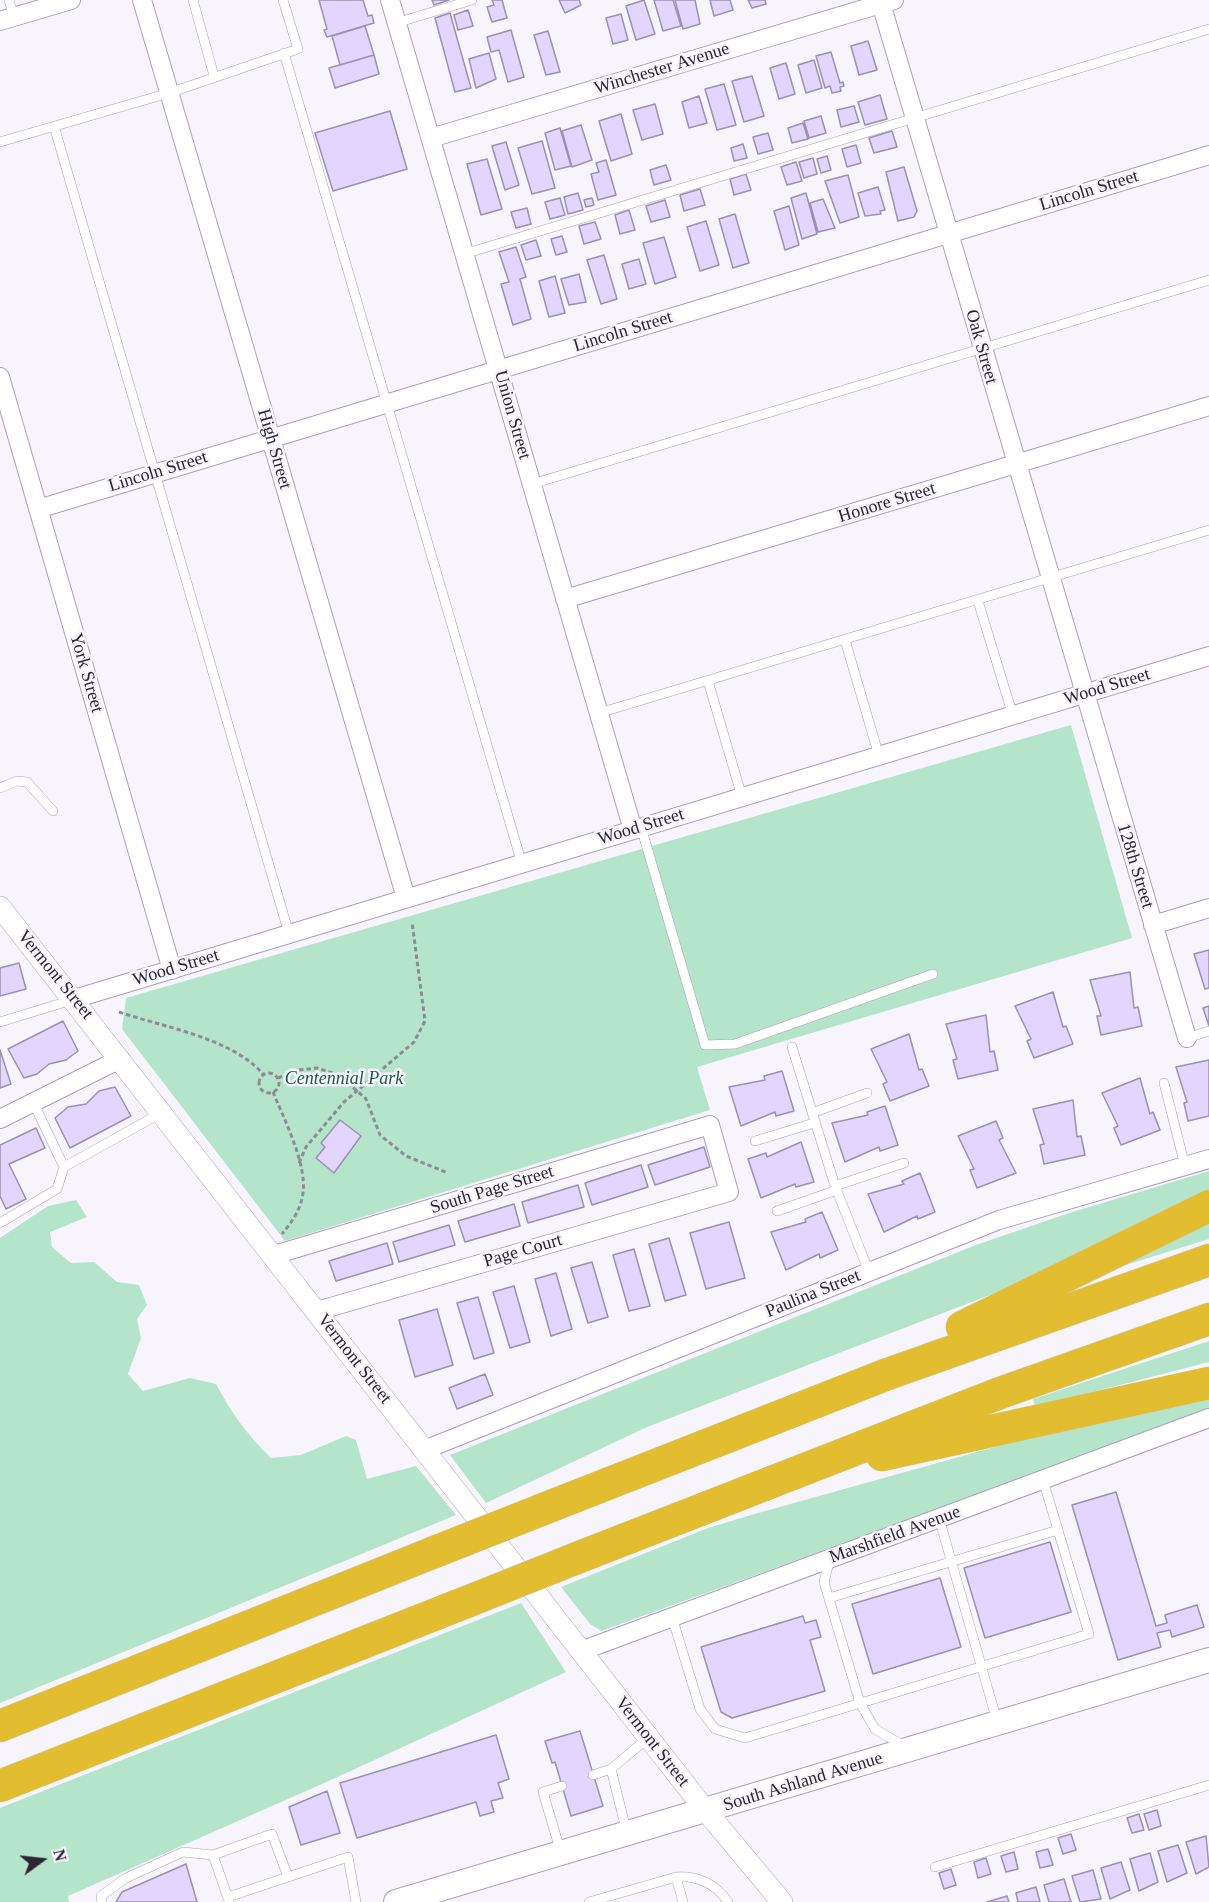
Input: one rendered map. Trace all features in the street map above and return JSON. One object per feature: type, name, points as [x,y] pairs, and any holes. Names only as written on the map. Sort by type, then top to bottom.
[{"type":"highway","points":[[670,1458],[957,1330],[1209,1206]]},
{"type":"highway","points":[[0,1726],[670,1458],[993,1334],[1209,1260]]},
{"type":"highway","points":[[0,1786],[782,1477],[1000,1393],[1209,1319]]},
{"type":"highway","points":[[782,1477],[1209,1383]]},
{"type":"main road","name":"South Ashland Avenue","points":[[396,1902],[1209,1660]]},
{"type":"street","points":[[8,13],[71,0]]},
{"type":"street","name":"High Street","points":[[142,0],[406,898]]},
{"type":"street","name":"Union Street","points":[[390,0],[599,713],[637,829]]},
{"type":"street","name":"Oak Street","points":[[885,1],[914,118],[1083,695]]},
{"type":"street","name":"Winchester Avenue","points":[[430,138],[885,1]]},
{"type":"street","name":"Lincoln Street","points":[[38,509],[1209,155]]},
{"type":"street","name":"York Street","points":[[0,377],[172,970]]},
{"type":"street","name":"Honore Street","points":[[566,599],[1209,406]]},
{"type":"street","name":"Wood Street","points":[[74,999],[1083,695],[1208,660]]},
{"type":"street","name":"128th Street","points":[[1083,695],[1187,1038]]},
{"type":"street","name":"Vermont Street","points":[[0,908],[74,999],[706,1811],[782,1902]]},
{"type":"street","points":[[1153,925],[1209,908]]},
{"type":"street","points":[[0,1119],[120,1059]]},
{"type":"street","name":"South Page Street","points":[[274,1255],[710,1125],[729,1192]]},
{"type":"street","name":"Paulina Street","points":[[424,1450],[999,1220],[1209,1159]]},
{"type":"street","name":"Page Court","points":[[317,1311],[729,1192]]},
{"type":"street","name":"Marshfield Avenue","points":[[581,1651],[1209,1418]]},
{"type":"lane","points":[[193,0],[214,76]]},
{"type":"lane","points":[[0,142],[170,93],[298,49],[283,0]]},
{"type":"lane","points":[[396,22],[472,0]]},
{"type":"lane","points":[[464,254],[1209,29]]},
{"type":"lane","points":[[284,53],[522,864]]},
{"type":"lane","points":[[54,126],[289,934]]},
{"type":"lane","points":[[532,484],[1209,280]]},
{"type":"lane","points":[[599,713],[1209,530]]},
{"type":"lane","points":[[978,601],[1013,716]]},
{"type":"lane","points":[[845,640],[879,756]]},
{"type":"lane","points":[[708,681],[742,797]]},
{"type":"lane","points":[[0,788],[17,781],[27,782],[53,811]]},
{"type":"lane","points":[[637,829],[705,1045],[735,1044],[933,974]]},
{"type":"lane","points":[[0,1022],[74,999]]},
{"type":"lane","points":[[1187,1038],[1209,1031]]},
{"type":"lane","points":[[792,1047],[836,1188],[869,1272]]},
{"type":"lane","points":[[1164,1083],[1185,1166]]},
{"type":"lane","points":[[812,1113],[867,1093]]},
{"type":"lane","points":[[0,1223],[57,1189],[64,1167],[33,1102]]},
{"type":"lane","points":[[64,1167],[162,1113]]},
{"type":"lane","points":[[755,1141],[814,1123]]},
{"type":"lane","points":[[777,1211],[904,1163]]},
{"type":"lane","points":[[672,1617],[699,1709],[715,1729],[745,1738],[1089,1634],[1043,1480]]},
{"type":"lane","points":[[939,1518],[998,1723]]},
{"type":"lane","points":[[829,1599],[1058,1530]]},
{"type":"lane","points":[[830,1559],[824,1582],[860,1703],[875,1729],[911,1749]]},
{"type":"lane","points":[[593,1775],[611,1770],[648,1737]]},
{"type":"lane","points":[[611,1770],[627,1834]]},
{"type":"lane","points":[[935,1867],[1209,1785]]},
{"type":"lane","points":[[562,1786],[543,1792],[562,1854]]},
{"type":"lane","points":[[102,1902],[101,1896],[126,1878],[183,1852],[213,1855],[272,1834],[288,1877]]},
{"type":"lane","points":[[213,1855],[228,1899],[348,1857],[356,1902]]},
{"type":"lane","points":[[589,1902],[676,1877],[690,1876],[707,1882],[728,1902]]},
{"type":"lane","points":[[676,1877],[683,1902]]},
{"type":"path","points":[[299,1163],[306,1147],[325,1124],[358,1090],[414,1042],[425,1021],[412,922]]},
{"type":"path","points":[[119,1012],[224,1046],[256,1065],[263,1074]]},
{"type":"path","points":[[278,1078],[299,1070],[317,1068],[339,1075],[366,1099],[380,1135],[406,1156],[448,1173]]},
{"type":"path","points":[[273,1092],[261,1089],[259,1079],[263,1074],[270,1072],[278,1078]]},
{"type":"path","points":[[273,1092],[278,1087],[278,1078]]},
{"type":"path","points":[[273,1092],[299,1163],[303,1193],[294,1219],[282,1234]]},
{"type":"green space","name":"Centennial Park","points":[[1071,725],[1132,938],[697,1067],[710,1110],[285,1241],[122,1029],[126,998]]},
{"type":"green space","points":[[1209,1171],[1209,1192],[1021,1283],[647,1427],[486,1503],[450,1455],[976,1245],[1066,1214]]},
{"type":"green space","points":[[76,1200],[87,1217],[50,1232],[52,1247],[71,1263],[94,1262],[117,1282],[139,1285],[147,1305],[137,1319],[141,1338],[128,1374],[143,1391],[190,1378],[216,1384],[240,1423],[271,1458],[301,1455],[346,1436],[356,1440],[367,1479],[416,1466],[456,1515],[0,1703],[0,1238],[48,1206]]},
{"type":"green space","points":[[1209,1213],[1209,1239],[1068,1283]]},
{"type":"green space","points":[[1209,1341],[1209,1362],[1035,1407],[1033,1399]]},
{"type":"green space","points":[[1209,1391],[1209,1411],[601,1631],[590,1624],[561,1587],[708,1528],[1045,1433]]},
{"type":"green space","points":[[521,1603],[566,1672],[331,1780],[68,1896],[69,1902],[0,1902],[0,1808]]},
{"type":"building","points":[[319,0],[363,0],[368,16],[372,15],[374,23],[327,37]]},
{"type":"building","points":[[432,0],[449,0],[434,5]]},
{"type":"building","points":[[492,0],[502,0],[507,18],[492,22],[487,7],[494,5]]},
{"type":"building","points":[[559,0],[579,0],[581,5],[565,13]]},
{"type":"building","points":[[644,0],[655,34],[636,40],[626,6]]},
{"type":"building","points":[[654,0],[673,0],[681,26],[663,31]]},
{"type":"building","points":[[675,0],[695,0],[700,24],[683,29]]},
{"type":"building","points":[[710,0],[730,0],[733,10],[714,16]]},
{"type":"building","points":[[748,0],[765,0],[766,4],[752,8]]},
{"type":"building","points":[[468,10],[473,26],[458,30],[454,15]]},
{"type":"building","points":[[450,13],[471,88],[455,92],[435,18]]},
{"type":"building","points":[[621,14],[628,40],[613,44],[606,18]]},
{"type":"building","points":[[365,26],[374,55],[340,65],[332,36]]},
{"type":"building","points":[[511,30],[524,77],[508,82],[499,50],[491,52],[487,37]]},
{"type":"building","points":[[548,31],[560,72],[546,75],[534,35]]},
{"type":"building","points":[[868,41],[877,70],[859,75],[851,46]]},
{"type":"building","points":[[831,52],[840,83],[843,82],[844,86],[840,87],[841,91],[832,93],[830,86],[825,88],[816,56]]},
{"type":"building","points":[[489,53],[496,79],[476,88],[469,59]]},
{"type":"building","points":[[374,55],[379,74],[335,88],[329,68]]},
{"type":"building","points":[[814,60],[822,88],[806,93],[798,65]]},
{"type":"building","points":[[786,63],[795,94],[779,99],[770,68]]},
{"type":"building","points":[[752,76],[764,116],[744,122],[732,81]]},
{"type":"building","points":[[724,84],[736,125],[717,130],[705,89]]},
{"type":"building","points":[[880,95],[887,119],[865,125],[858,102]]},
{"type":"building","points":[[699,96],[707,123],[689,128],[682,102]]},
{"type":"building","points":[[655,104],[663,134],[642,140],[633,110]]},
{"type":"building","points":[[854,106],[859,122],[841,127],[837,110]]},
{"type":"building","points":[[390,111],[407,169],[333,191],[315,133]]},
{"type":"building","points":[[621,114],[632,154],[611,161],[599,121]]},
{"type":"building","points":[[821,116],[826,133],[809,138],[804,121]]},
{"type":"building","points":[[803,123],[808,139],[792,143],[788,128]]},
{"type":"building","points":[[581,125],[592,160],[572,167],[562,131]]},
{"type":"building","points":[[560,128],[571,166],[555,170],[545,133]]},
{"type":"building","points":[[892,131],[897,147],[874,153],[869,138]]},
{"type":"building","points":[[768,133],[773,150],[758,154],[753,137]]},
{"type":"building","points":[[542,141],[555,188],[532,194],[518,148]]},
{"type":"building","points":[[506,142],[519,185],[505,190],[492,146]]},
{"type":"building","points":[[743,144],[747,158],[734,161],[731,148]]},
{"type":"building","points":[[856,145],[861,163],[847,167],[842,149]]},
{"type":"building","points":[[827,156],[831,170],[821,173],[817,159]]},
{"type":"building","points":[[813,158],[817,174],[804,178],[799,162]]},
{"type":"building","points":[[487,159],[502,209],[481,215],[467,164]]},
{"type":"building","points":[[606,160],[616,195],[598,200],[591,174],[599,172],[596,163]]},
{"type":"building","points":[[796,162],[802,181],[787,185],[781,167]]},
{"type":"building","points":[[666,165],[671,180],[654,185],[650,170]]},
{"type":"building","points":[[904,167],[917,211],[914,217],[898,221],[886,172]]},
{"type":"building","points":[[746,174],[751,190],[734,195],[730,179]]},
{"type":"building","points":[[848,175],[859,217],[840,223],[825,181]]},
{"type":"building","points":[[878,187],[885,210],[880,211],[881,214],[865,216],[858,193]]},
{"type":"building","points":[[700,189],[705,205],[684,211],[680,195]]},
{"type":"building","points":[[578,193],[583,210],[568,214],[564,197]]},
{"type":"building","points":[[806,193],[817,234],[802,239],[791,198]]},
{"type":"building","points":[[560,198],[565,215],[550,219],[545,202]]},
{"type":"building","points":[[592,198],[594,205],[586,207],[584,200]]},
{"type":"building","points":[[823,199],[835,228],[818,232],[810,203]]},
{"type":"building","points":[[665,200],[670,217],[651,222],[646,206]]},
{"type":"building","points":[[789,206],[799,245],[785,250],[774,211]]},
{"type":"building","points":[[527,208],[531,224],[516,228],[511,212]]},
{"type":"building","points":[[629,210],[635,230],[620,234],[615,215]]},
{"type":"building","points":[[735,214],[749,263],[733,268],[719,219]]},
{"type":"building","points":[[706,221],[719,265],[700,271],[687,227]]},
{"type":"building","points":[[595,222],[601,239],[584,244],[579,226]]},
{"type":"building","points":[[562,236],[567,252],[556,255],[551,239]]},
{"type":"building","points":[[664,237],[676,277],[655,284],[643,243]]},
{"type":"building","points":[[536,240],[541,256],[526,260],[521,245]]},
{"type":"building","points":[[516,247],[526,277],[520,279],[531,319],[513,325],[501,284],[509,282],[499,252]]},
{"type":"building","points":[[604,255],[617,299],[601,304],[587,260]]},
{"type":"building","points":[[639,259],[646,284],[629,289],[622,264]]},
{"type":"building","points":[[579,274],[586,302],[569,305],[561,279]]},
{"type":"building","points":[[555,276],[565,313],[549,317],[539,281]]},
{"type":"building","points":[[1209,950],[1209,988],[1205,989],[1194,954]]},
{"type":"building","points":[[19,963],[26,989],[0,996],[0,968]]},
{"type":"building","points":[[1130,972],[1134,1008],[1138,1007],[1142,1026],[1101,1035],[1097,1016],[1101,1016],[1090,980]]},
{"type":"building","points":[[1053,992],[1063,1027],[1066,1026],[1073,1044],[1034,1058],[1027,1041],[1031,1039],[1015,1006]]},
{"type":"building","points":[[1209,1006],[1209,1026],[1203,1008]]},
{"type":"building","points":[[986,1015],[990,1052],[994,1051],[998,1070],[958,1079],[953,1060],[957,1059],[946,1024]]},
{"type":"building","points":[[63,1021],[78,1051],[66,1060],[49,1064],[37,1074],[24,1078],[8,1049]]},
{"type":"building","points":[[909,1034],[919,1070],[922,1069],[929,1086],[890,1101],[883,1084],[887,1082],[871,1049]]},
{"type":"building","points":[[0,1050],[11,1084],[0,1088]]},
{"type":"building","points":[[1209,1060],[1209,1116],[1188,1121],[1184,1103],[1187,1102],[1176,1067]]},
{"type":"building","points":[[782,1071],[794,1111],[776,1116],[775,1112],[741,1126],[729,1087],[765,1080],[764,1076]]},
{"type":"building","points":[[1140,1078],[1150,1114],[1153,1112],[1160,1130],[1121,1145],[1114,1128],[1118,1126],[1102,1093]]},
{"type":"building","points":[[115,1087],[131,1116],[70,1148],[55,1118],[68,1107],[86,1104],[99,1091]]},
{"type":"building","points":[[1073,1100],[1077,1137],[1081,1136],[1085,1155],[1044,1164],[1040,1145],[1044,1144],[1033,1109]]},
{"type":"building","points":[[885,1106],[898,1145],[880,1151],[879,1147],[845,1162],[832,1123],[868,1115],[867,1112]]},
{"type":"building","points":[[340,1120],[361,1136],[334,1173],[316,1158],[325,1147],[321,1143]]},
{"type":"building","points":[[996,1121],[1003,1138],[999,1140],[1016,1173],[977,1188],[970,1170],[974,1169],[958,1136]]},
{"type":"building","points":[[36,1128],[45,1148],[9,1164],[26,1199],[6,1209],[0,1196],[0,1145]]},
{"type":"building","points":[[801,1142],[814,1182],[796,1187],[795,1184],[761,1198],[748,1159],[766,1153],[767,1157]]},
{"type":"building","points":[[704,1147],[710,1167],[655,1185],[648,1165]]},
{"type":"building","points":[[641,1165],[648,1187],[592,1205],[585,1183]]},
{"type":"building","points":[[920,1173],[935,1212],[918,1219],[917,1216],[884,1232],[868,1194],[904,1184],[902,1181]]},
{"type":"building","points":[[578,1185],[584,1207],[528,1223],[522,1202]]},
{"type":"building","points":[[514,1204],[520,1226],[465,1242],[458,1221]]},
{"type":"building","points":[[822,1212],[838,1250],[820,1258],[819,1254],[786,1270],[771,1232],[806,1222],[805,1219]]},
{"type":"building","points":[[729,1222],[745,1278],[706,1289],[690,1233]]},
{"type":"building","points":[[449,1225],[455,1245],[399,1262],[393,1242]]},
{"type":"building","points":[[669,1238],[686,1295],[665,1301],[649,1244]]},
{"type":"building","points":[[387,1243],[393,1264],[336,1281],[329,1261]]},
{"type":"building","points":[[634,1249],[650,1306],[629,1311],[613,1255]]},
{"type":"building","points":[[592,1262],[608,1317],[588,1323],[571,1268]]},
{"type":"building","points":[[556,1273],[572,1329],[551,1336],[535,1279]]},
{"type":"building","points":[[514,1286],[530,1342],[510,1348],[493,1292]]},
{"type":"building","points":[[478,1297],[494,1353],[474,1359],[457,1303]]},
{"type":"building","points":[[437,1309],[453,1365],[415,1377],[399,1320]]},
{"type":"building","points":[[485,1374],[493,1395],[457,1409],[449,1388]]},
{"type":"building","points":[[1116,1492],[1156,1626],[1167,1623],[1165,1615],[1197,1605],[1204,1627],[1172,1637],[1170,1630],[1157,1633],[1161,1647],[1118,1660],[1072,1505]]},
{"type":"building","points":[[1050,1542],[1071,1612],[985,1638],[964,1568]]},
{"type":"building","points":[[940,1578],[961,1647],[873,1674],[852,1604]]},
{"type":"building","points":[[803,1616],[805,1623],[816,1620],[821,1637],[810,1640],[825,1691],[732,1718],[721,1712],[701,1647]]},
{"type":"building","points":[[580,1731],[603,1806],[571,1816],[555,1762],[552,1763],[545,1741]]},
{"type":"building","points":[[496,1735],[509,1779],[498,1783],[503,1798],[491,1801],[494,1812],[480,1816],[476,1802],[357,1838],[340,1783]]},
{"type":"building","points":[[327,1791],[340,1833],[301,1845],[289,1807]]},
{"type":"building","points":[[1157,1810],[1161,1826],[1149,1830],[1144,1814]]},
{"type":"building","points":[[1139,1814],[1144,1830],[1132,1833],[1127,1818]]},
{"type":"building","points":[[1071,1834],[1076,1850],[1063,1854],[1058,1838]]},
{"type":"building","points":[[1206,1836],[1209,1867],[1196,1874],[1186,1842]]},
{"type":"building","points":[[1178,1845],[1187,1873],[1167,1882],[1158,1851]]},
{"type":"building","points":[[1048,1849],[1053,1865],[1040,1868],[1036,1852]]},
{"type":"building","points":[[1014,1852],[1018,1869],[1006,1872],[1001,1856]]},
{"type":"building","points":[[1150,1853],[1158,1882],[1139,1891],[1130,1859]]},
{"type":"building","points":[[986,1858],[991,1874],[978,1878],[974,1862]]},
{"type":"building","points":[[1121,1862],[1130,1890],[1110,1899],[1101,1868]]},
{"type":"building","points":[[186,1864],[197,1902],[116,1902],[122,1892]]},
{"type":"building","points":[[951,1869],[956,1885],[944,1889],[939,1873]]},
{"type":"building","points":[[1093,1870],[1101,1899],[1080,1902],[1072,1876]]},
{"type":"building","points":[[1064,1879],[1071,1902],[1049,1902],[1044,1885]]},
{"type":"building","points":[[1036,1887],[1040,1902],[1018,1902],[1016,1893]]},
{"type":"building","points":[[1007,1896],[1009,1902],[987,1902]]}]
